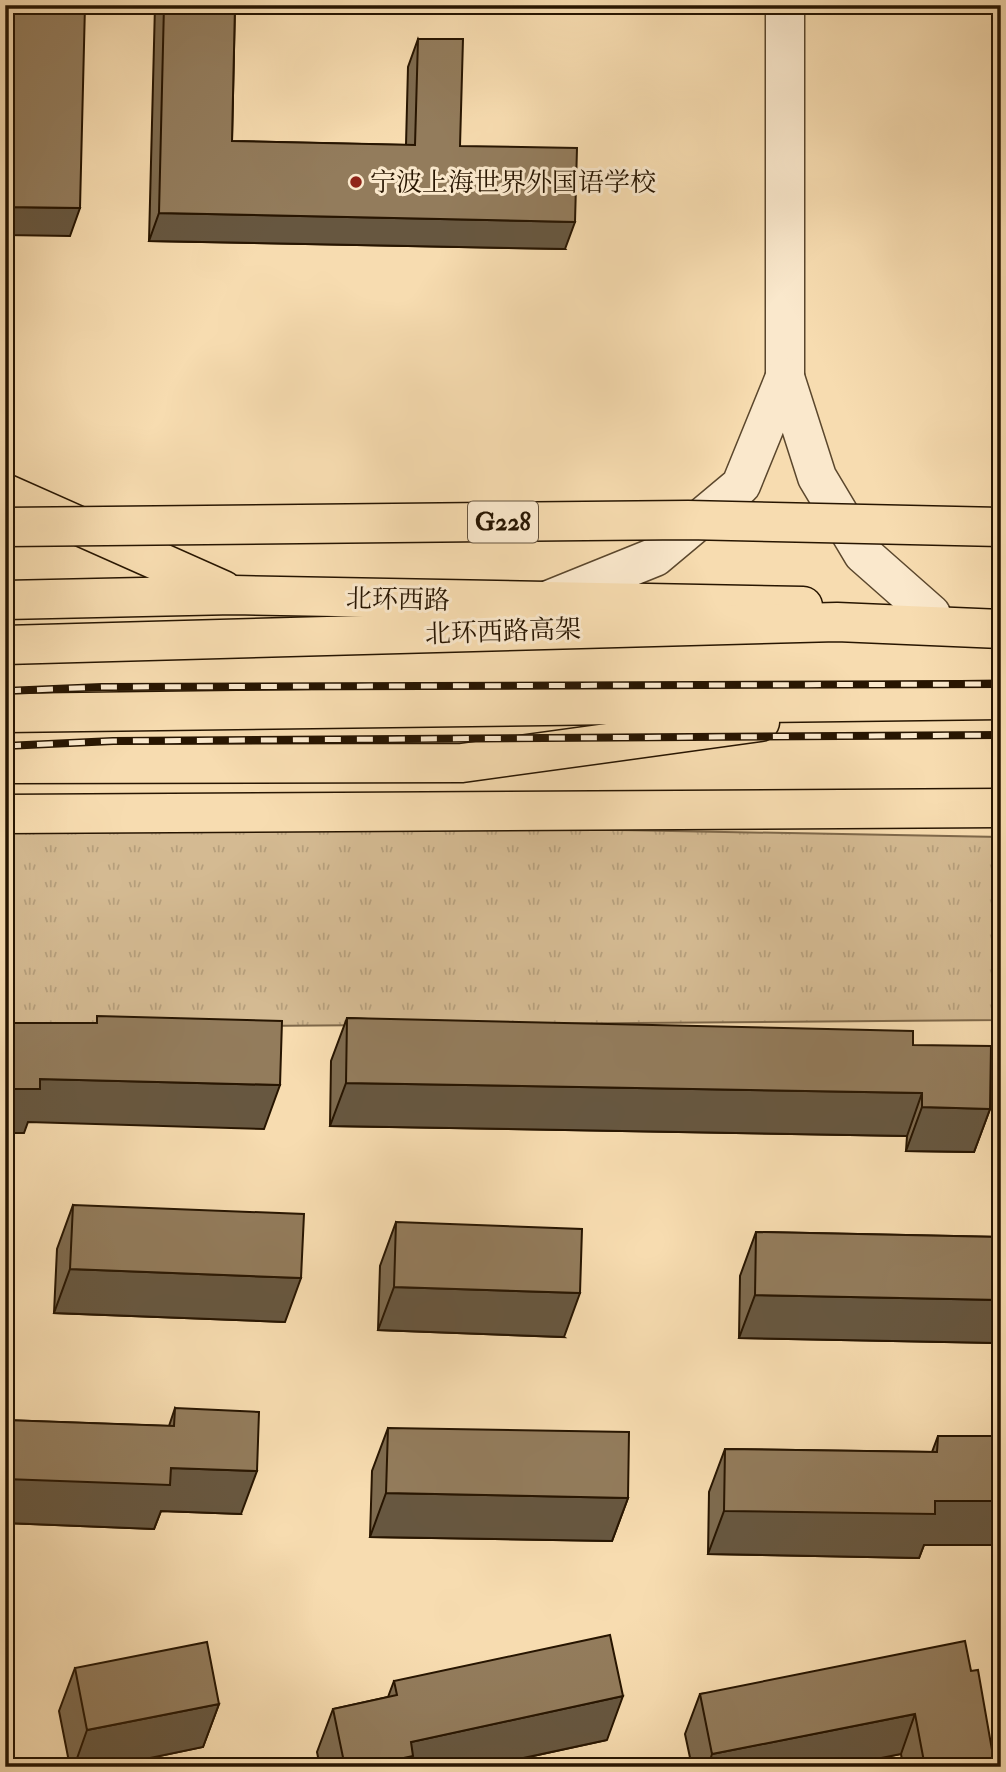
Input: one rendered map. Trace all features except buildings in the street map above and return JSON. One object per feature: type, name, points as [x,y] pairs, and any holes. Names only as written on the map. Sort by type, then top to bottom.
[{"type":"main road","points":[[5,493],[234,596]]},
{"type":"main road","name":"G228","points":[[5,527],[688,520],[1001,527]]},
{"type":"main road","name":"北环西路","points":[[5,600],[234,596],[859,607],[1001,620]]},
{"type":"main road","name":"北环西路高架","points":[[5,645],[837,622],[1001,629]]},
{"type":"main road","points":[[5,764],[462,763],[923,700]]},
{"type":"main road","points":[[5,713],[1001,700]]},
{"type":"main road","points":[[5,814],[1001,808]]},
{"type":"street","points":[[785,5],[786,377],[817,477],[863,554],[931,614]]},
{"type":"street","points":[[546,601],[655,556],[741,485],[786,377]]},
{"type":"green space","points":[[567,829],[1001,837],[1001,1020],[5,1028],[5,832]]},
{"type":"railway","points":[[5,691],[102,687],[1001,684]]},
{"type":"railway","points":[[5,746],[113,741],[1001,735]]},
{"type":"place","name":"宁波上海世界外国语学校","points":[[356,182]]}]
